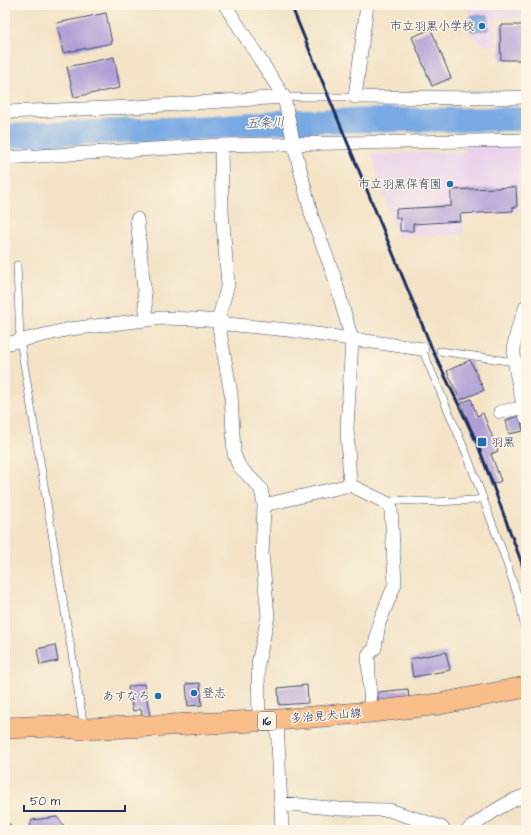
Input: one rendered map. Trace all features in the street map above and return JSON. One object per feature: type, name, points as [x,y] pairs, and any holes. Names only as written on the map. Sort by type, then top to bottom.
[{"type":"main road","name":"多治見犬山線","points":[[5,728],[54,726],[84,729],[268,721],[371,712],[439,704],[526,687]]},
{"type":"street","points":[[225,5],[285,100],[293,142],[312,217],[334,276],[352,340],[347,428],[350,485]]},
{"type":"street","points":[[367,5],[355,97],[526,97]]},
{"type":"street","points":[[5,112],[285,100]]},
{"type":"street","points":[[5,158],[293,142],[526,140]]},
{"type":"street","points":[[221,146],[222,212],[228,284],[218,321],[231,394],[234,454],[239,466],[262,489],[264,505],[262,554],[268,616],[258,664],[281,803],[282,830]]},
{"type":"street","points":[[137,219],[147,320]]},
{"type":"street","points":[[500,412],[525,411],[518,386],[520,362],[514,350],[519,326],[526,306]]},
{"type":"street","points":[[5,344],[70,328],[162,318],[218,321],[227,324],[288,330],[422,349]]},
{"type":"street","points":[[264,505],[350,485],[389,504],[391,508],[395,584],[379,623],[375,648],[368,655],[371,712]]},
{"type":"street","points":[[468,830],[511,801],[526,795]]},
{"type":"street","points":[[281,803],[339,809],[389,810],[441,827],[444,830]]},
{"type":"lane","points":[[285,100],[355,97]]},
{"type":"lane","points":[[17,265],[20,340],[84,729]]},
{"type":"lane","points":[[422,349],[467,455],[505,558],[520,603],[526,635]]},
{"type":"lane","points":[[440,351],[520,362]]},
{"type":"lane","points":[[389,504],[395,500],[435,502],[476,500],[483,498]]},
{"type":"shaded area","name":"市立羽黒小学校","points":[[469,5],[526,5],[526,18],[496,18],[496,46],[487,46],[470,35]]},
{"type":"shaded area","name":"市立羽黒保育園","points":[[519,143],[518,213],[464,216],[464,234],[397,237],[371,154],[464,152],[464,145]]},
{"type":"water","points":[[488,15],[488,30],[471,31],[471,16]]},
{"type":"building","points":[[106,13],[112,43],[63,53],[57,23]]},
{"type":"building","points":[[500,25],[526,25],[526,60],[501,60]]},
{"type":"building","points":[[431,29],[451,78],[432,86],[412,37]]},
{"type":"building","points":[[114,57],[120,88],[74,97],[67,67]]},
{"type":"building","points":[[516,187],[517,207],[513,207],[513,211],[460,214],[461,221],[413,224],[413,231],[400,231],[400,218],[396,218],[396,209],[451,206],[451,190]]},
{"type":"building","points":[[470,360],[484,390],[460,400],[447,371]]},
{"type":"building","points":[[471,399],[477,416],[483,413],[498,451],[491,454],[501,481],[494,484],[461,403]]},
{"type":"building","points":[[520,416],[523,431],[509,434],[506,420]]},
{"type":"building","points":[[55,645],[58,661],[40,665],[37,649]]},
{"type":"building","points":[[446,652],[450,670],[413,677],[410,659]]},
{"type":"building","points":[[200,683],[202,705],[188,706],[186,684]]},
{"type":"building","points":[[144,684],[150,716],[142,717],[141,709],[133,711],[128,687]]},
{"type":"building","points":[[307,685],[308,703],[279,705],[278,688]]},
{"type":"building","points":[[408,689],[409,698],[378,701],[378,692]]},
{"type":"building","points":[[57,817],[66,830],[29,830],[32,820]]},
{"type":"building","points":[[10,824],[10,830],[5,830],[5,825]]},
{"type":"waterway","name":"五条川","points":[[5,136],[211,127],[290,121],[526,119]]},
{"type":"railway","points":[[291,5],[433,351],[477,443],[526,577]]},
{"type":"place","name":"市立羽黒小学校","points":[[482,26]]},
{"type":"place","name":"市立羽黒保育園","points":[[450,184]]},
{"type":"place","name":"羽黒","points":[[482,442]]},
{"type":"place","name":"登志","points":[[194,693]]},
{"type":"place","name":"あすなろ","points":[[158,696]]}]
